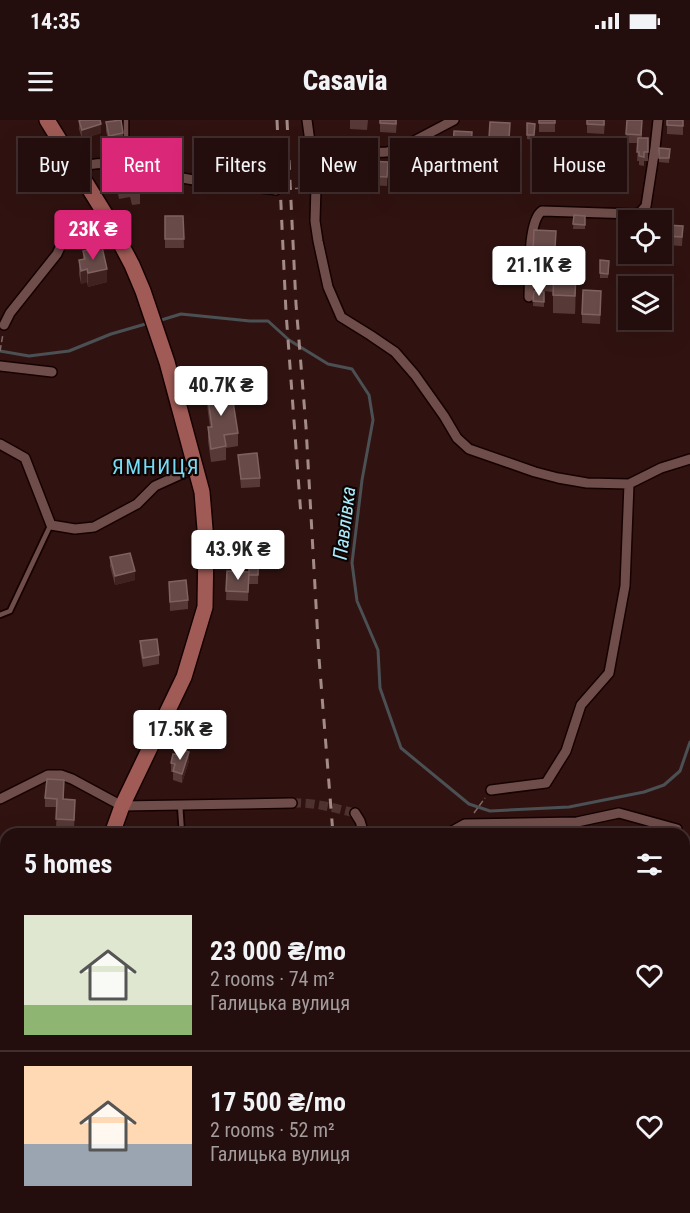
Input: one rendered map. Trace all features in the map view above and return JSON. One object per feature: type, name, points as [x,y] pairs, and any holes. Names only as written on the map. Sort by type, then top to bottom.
[{"type":"main road","points":[[47,120],[58,138]]},
{"type":"main road","points":[[90,189],[132,265],[168,362],[202,492],[206,541],[205,607],[184,677],[122,806],[114,828]]},
{"type":"street","points":[[308,120],[310,138]]},
{"type":"street","points":[[378,152],[401,148],[454,120]]},
{"type":"street","points":[[529,297],[531,245],[537,214],[542,211],[640,213],[646,206],[658,120]]},
{"type":"street","points":[[316,192],[315,221],[318,242],[328,287],[341,317],[395,352],[415,375],[457,438],[469,449],[535,472],[587,483],[629,484],[661,468],[690,459]]},
{"type":"street","points":[[4,326],[10,313],[57,254],[67,232],[78,222],[105,214]]},
{"type":"street","points":[[0,366],[52,372]]},
{"type":"street","points":[[0,444],[25,458],[51,525],[75,529],[94,527],[137,504],[155,486],[196,467]]},
{"type":"street","points":[[489,793],[546,783],[566,751],[581,705],[609,673],[625,586],[629,484]]},
{"type":"street","points":[[0,799],[48,775],[61,775],[122,806],[292,803]]},
{"type":"street","points":[[355,813],[362,828]]},
{"type":"street","points":[[459,828],[465,824],[577,822],[619,813],[673,828]]},
{"type":"lane","points":[[126,120],[126,138]]},
{"type":"lane","points":[[0,615],[10,611],[51,525]]},
{"type":"lane","points":[[180,804],[182,828]]},
{"type":"path","points":[[0,351],[4,326]]},
{"type":"path","points":[[469,820],[489,793]]},
{"type":"building","points":[[100,120],[101,124],[82,130],[79,121]]},
{"type":"building","points":[[121,120],[123,133],[109,136],[106,122]]},
{"type":"building","points":[[380,120],[396,120],[396,124],[380,123]]},
{"type":"building","points":[[539,120],[555,120],[555,123],[539,123]]},
{"type":"building","points":[[587,120],[604,120],[604,125],[587,124]]},
{"type":"building","points":[[627,120],[642,120],[641,135],[626,134]]},
{"type":"building","points":[[667,120],[683,120],[683,126],[667,125]]},
{"type":"building","points":[[490,122],[510,123],[509,138],[489,138]]},
{"type":"building","points":[[527,123],[535,124],[534,135],[527,135]]},
{"type":"building","points":[[454,131],[472,132],[472,138],[454,138]]},
{"type":"building","points":[[638,138],[648,138],[648,152],[644,152],[644,157],[639,156],[637,152]]},
{"type":"building","points":[[659,148],[670,149],[669,158],[659,158]]},
{"type":"building","points":[[378,162],[388,162],[387,177],[378,177]]},
{"type":"building","points":[[574,215],[585,216],[585,225],[573,224]]},
{"type":"building","points":[[165,216],[183,216],[184,239],[165,239]]},
{"type":"building","points":[[672,225],[683,226],[682,237],[672,236]]},
{"type":"building","points":[[534,230],[556,231],[555,248],[564,248],[563,271],[576,272],[575,296],[553,295],[554,274],[535,273],[535,265],[545,266],[546,252],[533,251]]},
{"type":"building","points":[[102,247],[107,269],[88,273],[87,269],[81,271],[79,260],[85,259],[83,251]]},
{"type":"building","points":[[600,260],[609,261],[608,274],[600,273]]},
{"type":"building","points":[[583,290],[601,291],[600,315],[582,314]]},
{"type":"building","points":[[534,291],[544,292],[544,302],[533,301]]},
{"type":"building","points":[[231,389],[238,433],[224,435],[226,446],[211,449],[208,427],[212,427],[207,392]]},
{"type":"building","points":[[257,453],[260,478],[241,479],[238,455]]},
{"type":"building","points":[[249,536],[259,536],[258,575],[249,575]]},
{"type":"building","points":[[130,553],[135,571],[115,576],[110,557]]},
{"type":"building","points":[[227,571],[249,572],[248,592],[226,591]]},
{"type":"building","points":[[186,580],[188,600],[170,602],[169,582]]},
{"type":"building","points":[[157,639],[159,655],[143,658],[140,641]]},
{"type":"building","points":[[180,749],[189,752],[182,774],[173,771],[175,764],[171,763],[173,754],[178,755]]},
{"type":"building","points":[[47,779],[64,780],[63,799],[75,800],[74,820],[56,819],[57,799],[45,798]]},
{"type":"waterway","name":"Павлівка","points":[[158,321],[181,314],[268,321],[289,340],[328,364],[352,369],[369,395],[373,420],[362,480],[352,563],[357,601],[378,650],[380,688],[401,748],[469,804],[490,811],[569,807],[644,792],[664,785],[680,771],[690,742]]},
{"type":"waterway","name":"Павлівка","points":[[0,351],[29,356],[69,351],[111,334],[149,323]]},
{"type":"tunnel","points":[[292,803],[316,804],[355,813]]},
{"type":"railway","points":[[277,120],[286,312],[301,516]]},
{"type":"railway","points":[[287,120],[296,304],[333,828]]},
{"type":"district","name":"ЯМНИЦЯ","points":[[156,467]]}]
